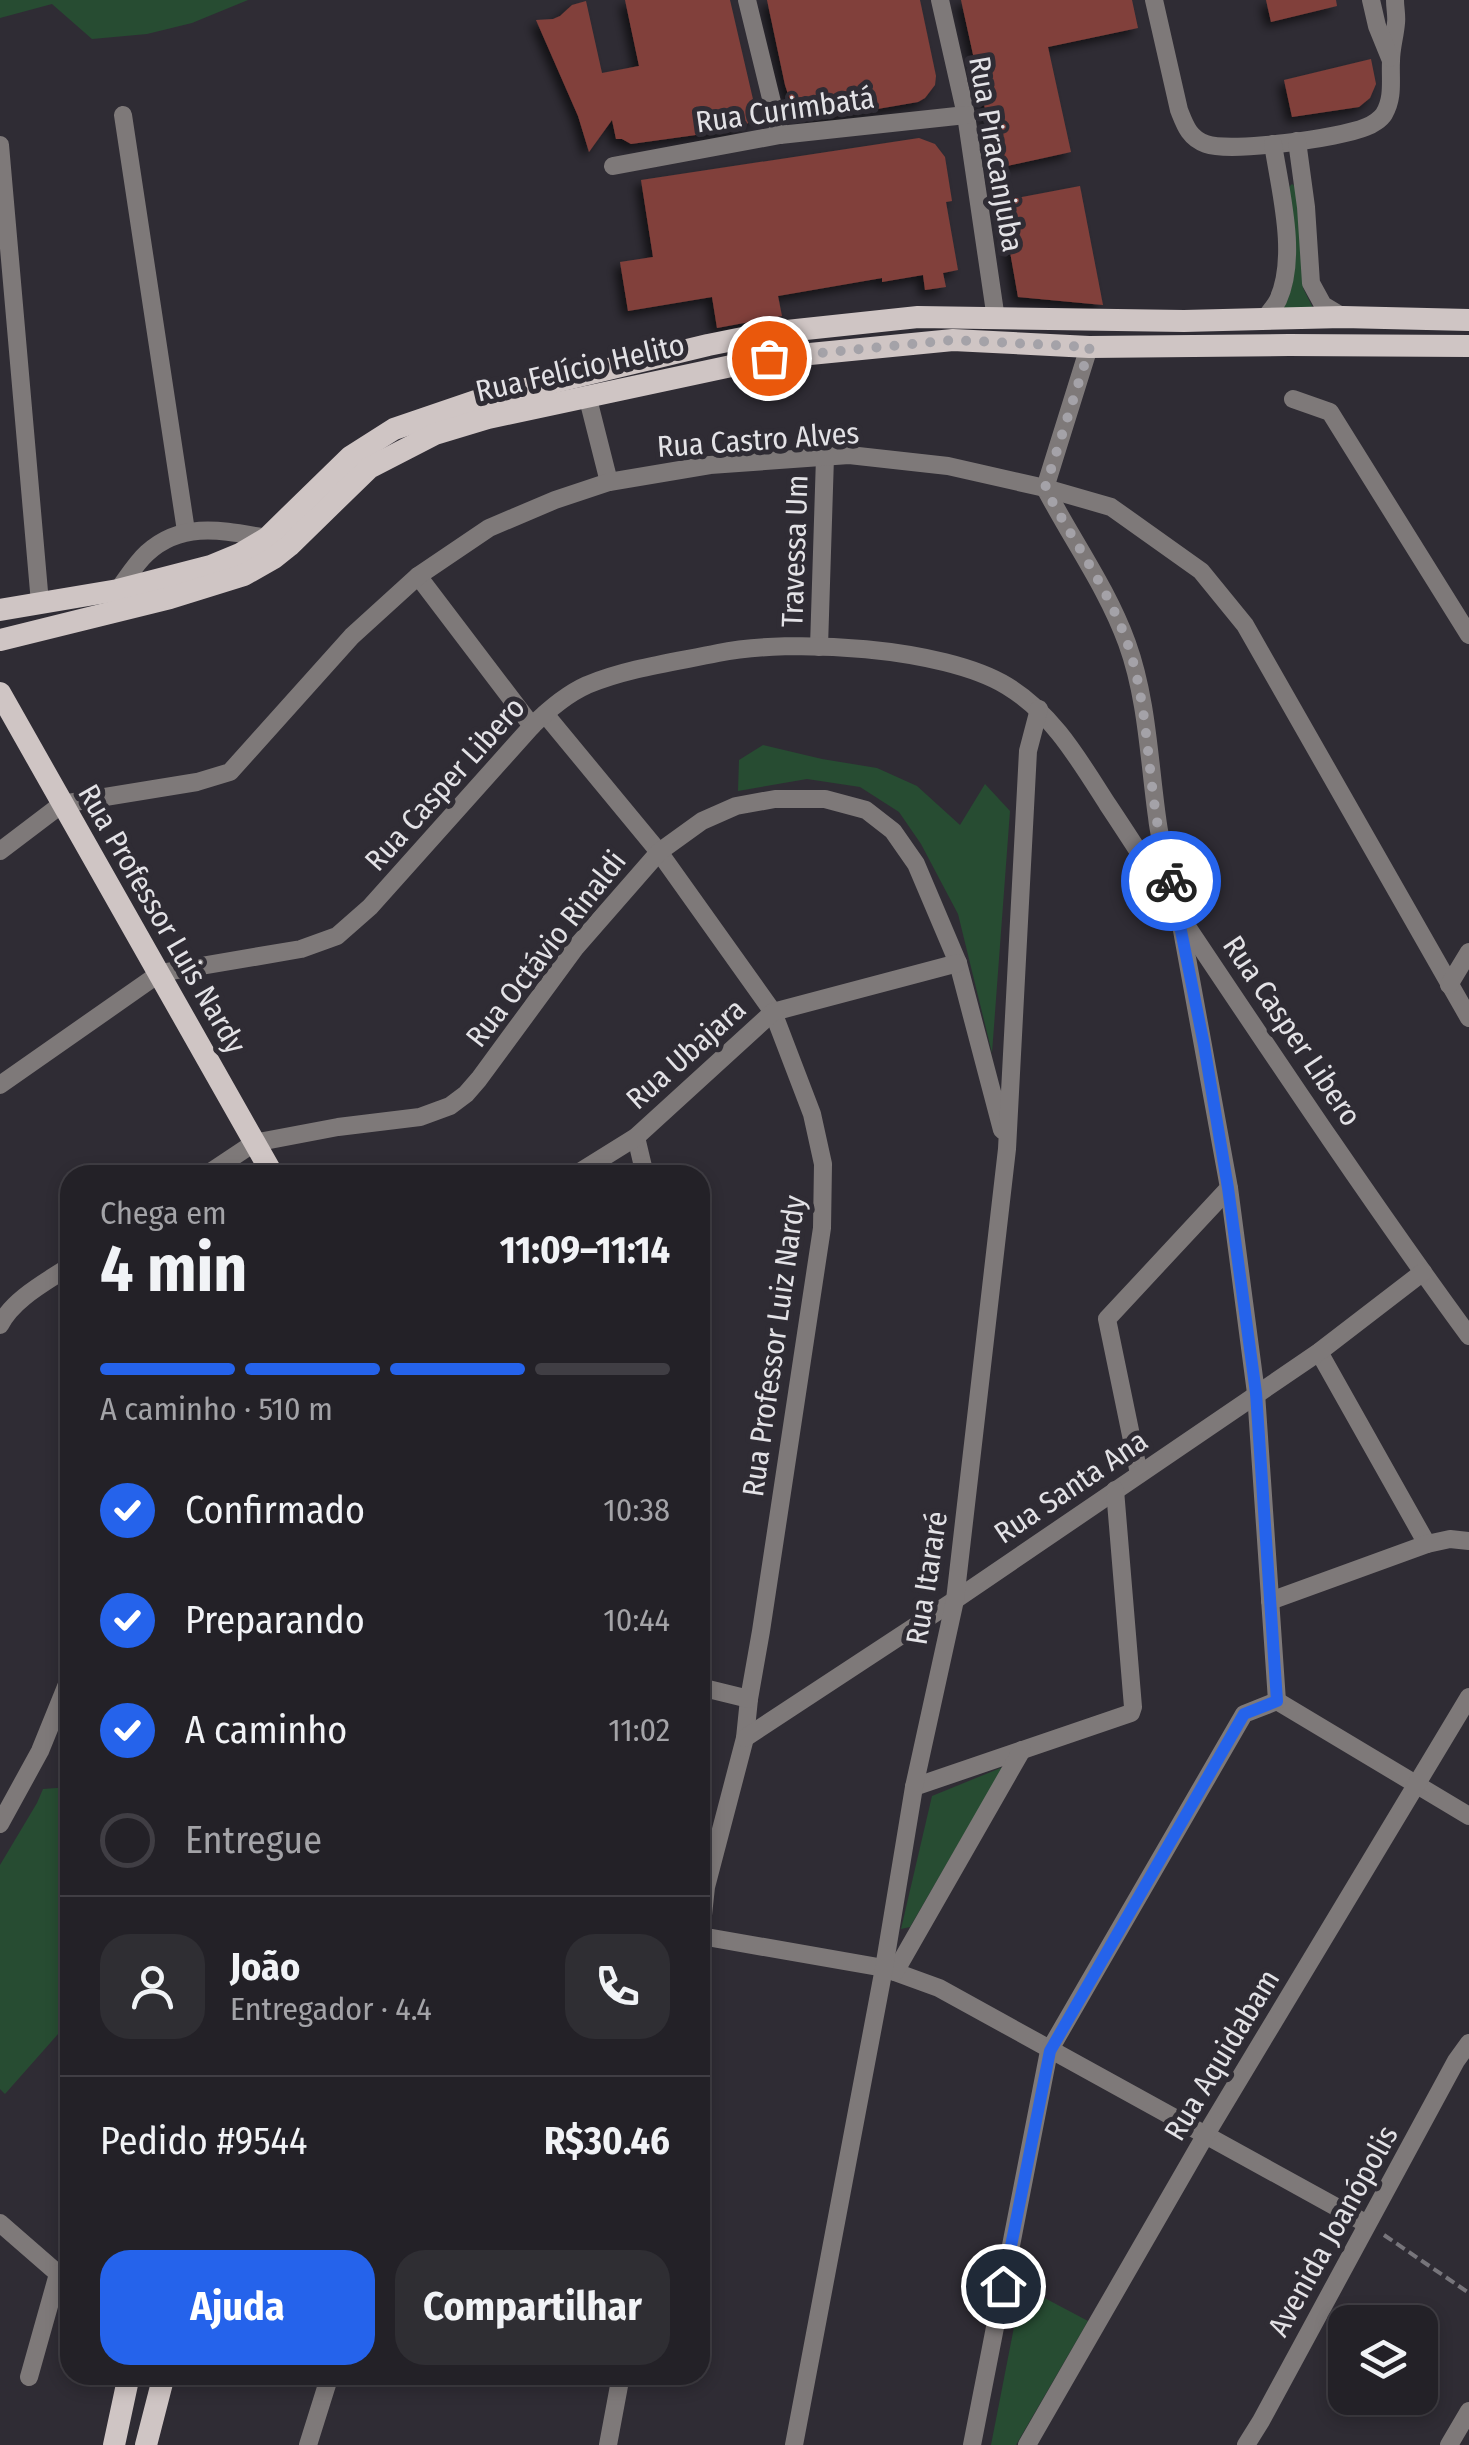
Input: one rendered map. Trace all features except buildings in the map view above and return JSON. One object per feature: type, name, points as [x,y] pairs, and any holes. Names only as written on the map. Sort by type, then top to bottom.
[{"type":"main road","name":"Rua Felício Helito","points":[[0,610],[118,590],[211,566],[240,554],[268,538],[350,456],[406,424],[476,401],[768,333],[918,317],[1469,320]]},
{"type":"main road","name":"Rua Felício Helito","points":[[0,640],[170,598],[244,575],[289,546],[369,468],[436,434],[587,395],[769,358],[953,340],[1090,347],[1469,346]]},
{"type":"main road","name":"Rua Professor Luis Nardy","points":[[0,693],[267,1165]]},
{"type":"main road","points":[[114,2445],[127,2385]]},
{"type":"main road","points":[[146,2445],[161,2385]]},
{"type":"street","points":[[747,0],[780,136]]},
{"type":"street","name":"Rua Piracanjuba","points":[[940,0],[966,114],[996,319]]},
{"type":"street","points":[[1154,0],[1179,110],[1190,135],[1216,147],[1297,141],[1369,126],[1383,116],[1392,90],[1390,58],[1395,0]]},
{"type":"street","points":[[1371,0],[1390,58]]},
{"type":"street","name":"Rua Curimbatá","points":[[613,166],[780,136],[966,114]]},
{"type":"street","points":[[123,115],[186,531]]},
{"type":"street","points":[[1297,141],[1312,283],[1324,304],[1342,317]]},
{"type":"street","points":[[1264,319],[1277,302],[1288,248],[1273,144]]},
{"type":"street","points":[[0,145],[40,603]]},
{"type":"street","points":[[1090,347],[1045,488],[1103,589],[1128,645],[1142,704],[1157,823],[1179,914],[1228,1188],[1256,1393],[1277,1701]]},
{"type":"street","points":[[587,395],[609,482]]},
{"type":"street","points":[[1293,399],[1330,412],[1469,635]]},
{"type":"street","name":"Rua Castro Alves","points":[[62,804],[197,782],[230,772],[352,636],[418,576],[489,528],[555,500],[609,482],[710,465],[849,456],[948,466],[1111,507],[1201,571],[1245,625],[1469,1018]]},
{"type":"street","name":"Travessa Um","points":[[819,647],[825,457]]},
{"type":"street","points":[[118,590],[146,554],[166,539],[186,531],[208,528],[268,538]]},
{"type":"street","name":"Rua Professor Luiz Nardy","points":[[418,576],[538,720],[659,852],[773,1012],[812,1114],[823,1164],[822,1228],[745,1738],[710,1872]]},
{"type":"street","name":"Rua Casper Libero","points":[[0,1084],[160,973],[301,949],[337,936],[370,908],[538,720],[584,686],[637,669],[738,649],[873,650],[966,667],[1005,685],[1039,709],[1068,743],[1179,914],[1469,1336]]},
{"type":"street","name":"Rua Itararé","points":[[794,2445],[889,1970],[914,1787],[956,1600],[1006,1148],[1028,751],[1039,709]]},
{"type":"street","name":"Rua Octávio Rinaldi","points":[[221,1165],[254,1143],[420,1116],[450,1106],[479,1079],[576,947],[659,852],[702,821],[736,806],[775,798],[826,799],[866,810],[893,832],[916,864],[958,963],[1006,1148]]},
{"type":"street","points":[[0,852],[62,804]]},
{"type":"street","points":[[1449,985],[1469,952]]},
{"type":"street","name":"Rua Ubajara","points":[[591,1165],[636,1137],[773,1012],[958,963]]},
{"type":"street","points":[[636,1137],[643,1165]]},
{"type":"street","points":[[1139,1474],[1106,1318],[1228,1188]]},
{"type":"street","points":[[0,1325],[6,1314],[60,1272]]},
{"type":"street","name":"Rua Santa Ana","points":[[745,1738],[956,1600],[1319,1352],[1423,1272]]},
{"type":"street","points":[[1319,1352],[1428,1544]]},
{"type":"street","points":[[914,1787],[1127,1716],[1133,1707],[1115,1490]]},
{"type":"street","points":[[1270,1601],[1428,1544],[1469,1540]]},
{"type":"street","points":[[710,1689],[749,1699]]},
{"type":"street","name":"Rua Aquidabam","points":[[1027,2445],[1206,2136],[1469,1697]]},
{"type":"street","points":[[1277,1701],[1469,1816]]},
{"type":"street","points":[[972,2445],[1050,2051],[1244,1714],[1277,1701]]},
{"type":"street","points":[[0,1824],[40,1751],[60,1702]]},
{"type":"street","points":[[889,1970],[1022,1750]]},
{"type":"street","points":[[710,1941],[889,1970],[938,1988],[1367,2224]]},
{"type":"street","name":"Avenida Joanópolis","points":[[1246,2445],[1469,2043]]},
{"type":"street","points":[[0,2223],[60,2275]]},
{"type":"street","points":[[29,2377],[60,2289]]},
{"type":"street","points":[[308,2445],[327,2385]]},
{"type":"street","points":[[608,2445],[617,2385]]},
{"type":"street","points":[[1448,2445],[1469,2412]]},
{"type":"path","points":[[1367,2224],[1469,2294]]},
{"type":"green space","points":[[0,0],[248,0],[192,23],[147,34],[92,39],[52,4],[0,18]]},
{"type":"green space","points":[[1289,187],[1296,187],[1303,288],[1313,308],[1282,308],[1293,282]]},
{"type":"green space","points":[[763,745],[877,768],[917,786],[960,825],[985,784],[1010,811],[992,1053],[958,914],[921,844],[899,812],[860,787],[807,779],[738,791],[739,760]]},
{"type":"green space","points":[[1003,1767],[910,1927],[901,1929],[932,1796]]},
{"type":"green space","points":[[60,1788],[60,2032],[5,2094],[0,2089],[0,1865],[43,1789]]},
{"type":"green space","points":[[1022,2286],[1088,2321],[1016,2445],[991,2445]]},
{"type":"way so far","points":[[769,358],[953,340],[1090,347],[1045,488],[1103,589],[1128,645],[1142,704],[1157,823],[1171,881]]},
{"type":"route","points":[[1003,2286],[1050,2051],[1244,1714],[1277,1701],[1256,1393],[1228,1188],[1171,881]]}]
